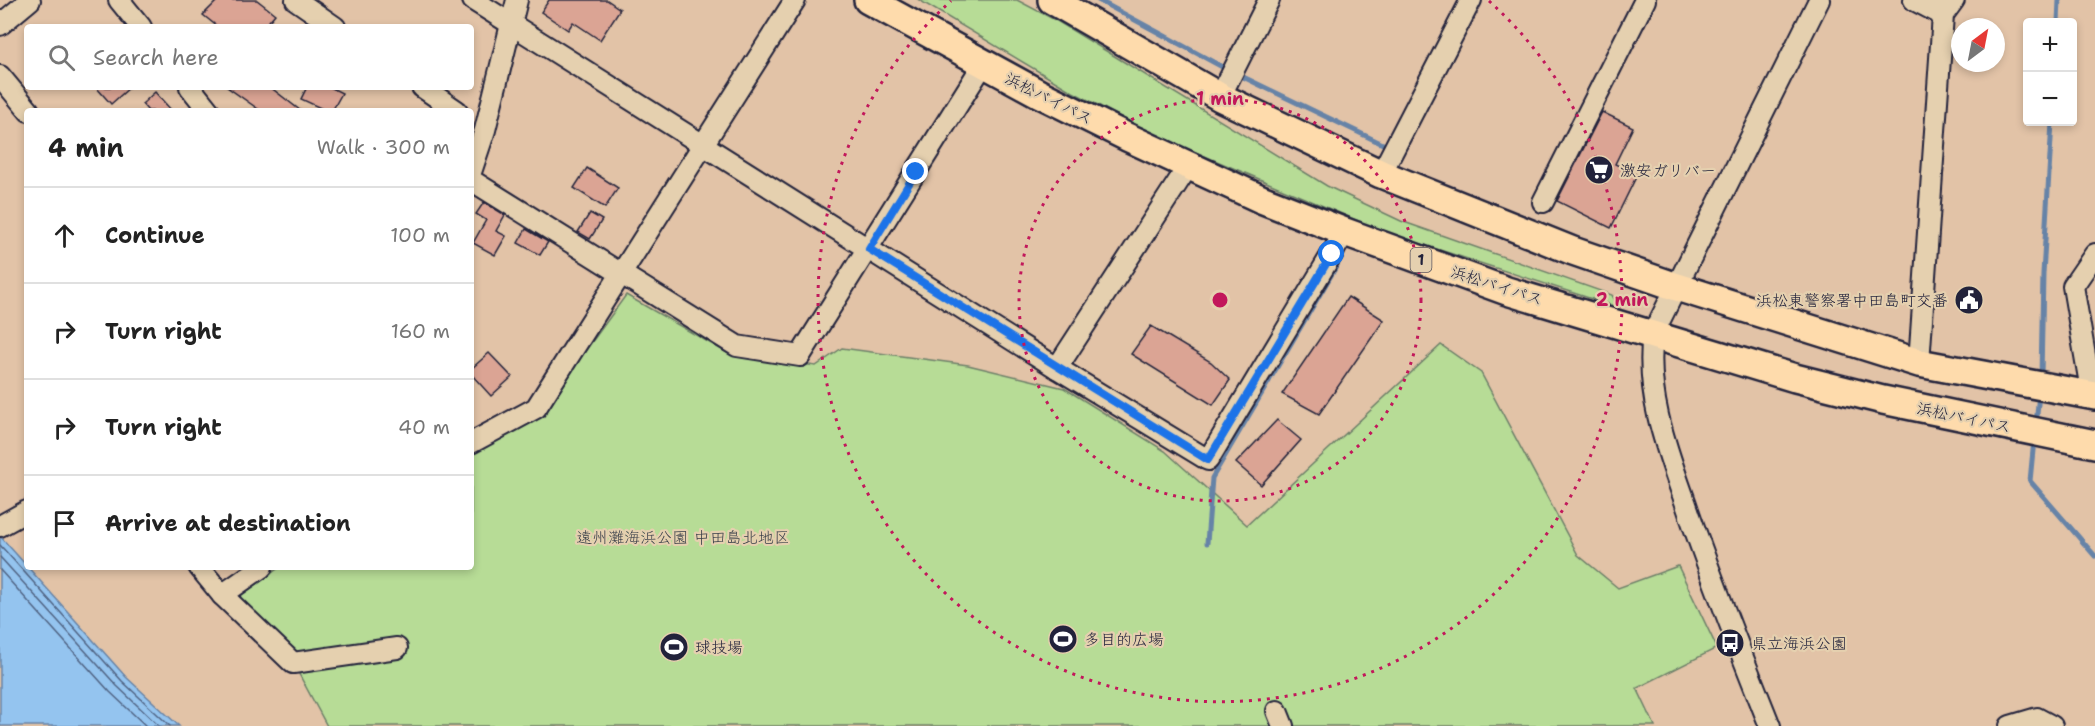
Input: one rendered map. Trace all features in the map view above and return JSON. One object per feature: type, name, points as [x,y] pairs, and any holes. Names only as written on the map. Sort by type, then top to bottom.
[{"type":"highway","name":"浜松バイパス","points":[[868,0],[1040,94],[1261,199],[1508,291],[1653,333],[1795,378],[2095,444]]},
{"type":"highway","points":[[907,0],[981,50],[1040,94]]},
{"type":"highway","points":[[1052,0],[1381,174],[1573,251],[1677,287],[1919,363],[2086,394]]},
{"type":"street","points":[[0,25],[30,0]]},
{"type":"street","points":[[119,0],[139,24]]},
{"type":"street","points":[[296,0],[331,24]]},
{"type":"street","points":[[473,0],[1057,368],[1208,460],[1345,232]]},
{"type":"street","points":[[474,152],[478,125],[517,0]]},
{"type":"street","points":[[474,440],[536,408],[795,0]]},
{"type":"street","points":[[1224,89],[1269,0]]},
{"type":"street","points":[[1381,174],[1471,0]]},
{"type":"street","points":[[1543,202],[1645,0]]},
{"type":"street","points":[[1770,726],[1710,577],[1671,460],[1652,396],[1650,356],[1653,333],[1819,0]]},
{"type":"street","points":[[1914,0],[1948,8],[1919,363]]},
{"type":"street","points":[[474,182],[737,346],[800,356],[984,63]]},
{"type":"street","points":[[0,76],[27,108]]},
{"type":"street","points":[[192,90],[207,108]]},
{"type":"street","points":[[426,90],[453,108]]},
{"type":"street","points":[[1057,368],[1189,165]]},
{"type":"street","points":[[2086,394],[2073,286],[2095,254]]},
{"type":"street","points":[[0,526],[24,513]]},
{"type":"street","points":[[201,570],[222,595],[293,663],[397,648]]},
{"type":"street","points":[[222,595],[258,570]]},
{"type":"street","points":[[2010,726],[2037,718],[2052,726]]},
{"type":"green space","points":[[919,0],[1017,0],[1057,21],[1327,186],[1401,221],[1612,295],[1615,300],[1614,306],[1387,233],[1155,135],[1073,92]]},
{"type":"green space","name":"遠州灘海浜公園 中田島北地区","points":[[626,295],[729,354],[816,366],[842,348],[968,365],[1064,388],[1165,451],[1247,525],[1441,345],[1481,373],[1578,555],[1618,588],[1678,566],[1717,648],[1637,688],[1655,726],[327,726],[293,663],[231,603],[276,570],[474,570],[474,449],[541,412]]},
{"type":"water","points":[[0,536],[24,563],[24,570],[30,570],[126,677],[179,726],[0,726]]},
{"type":"building","points":[[218,0],[257,0],[275,14],[267,24],[214,24],[203,15]]},
{"type":"building","points":[[549,0],[607,0],[620,9],[600,40],[573,22],[568,30],[541,12]]},
{"type":"building","points":[[99,90],[127,90],[111,104]]},
{"type":"building","points":[[231,90],[274,90],[297,108],[257,108]]},
{"type":"building","points":[[306,90],[336,90],[342,93],[334,108],[320,108],[301,99]]},
{"type":"building","points":[[155,92],[169,108],[145,108],[142,104]]},
{"type":"building","name":"激安ガリバー","points":[[1602,112],[1633,127],[1615,164],[1637,175],[1611,228],[1557,201]]},
{"type":"building","points":[[587,168],[618,188],[605,208],[574,188]]},
{"type":"building","points":[[484,202],[505,215],[496,231],[506,236],[495,255],[474,244],[486,220],[476,214]]},
{"type":"building","points":[[590,213],[602,220],[590,239],[578,232]]},
{"type":"building","points":[[526,229],[548,242],[540,255],[518,243]]},
{"type":"building","points":[[1348,297],[1384,320],[1319,414],[1282,394]]},
{"type":"building","points":[[1151,326],[1211,362],[1230,380],[1213,405],[1131,354]]},
{"type":"building","points":[[489,353],[512,377],[491,396],[474,377],[474,366]]},
{"type":"building","points":[[1277,420],[1301,440],[1261,485],[1236,463]]},
{"type":"waterway","points":[[1098,0],[1228,70]]},
{"type":"waterway","points":[[2058,18],[2059,0]]},
{"type":"waterway","points":[[1237,74],[1389,147]]},
{"type":"waterway","points":[[2041,377],[2043,274],[2052,126]]},
{"type":"waterway","points":[[1207,543],[1212,478],[1343,255]]},
{"type":"waterway","points":[[2036,425],[2039,393]]},
{"type":"waterway","points":[[2034,440],[2030,481],[2095,556]]},
{"type":"place","name":"激安ガリバー","points":[[1599,170]]},
{"type":"place","name":"浜松東警察署中田島町交番","points":[[1969,300]]},
{"type":"place","name":"多目的広場","points":[[1063,639]]},
{"type":"place","name":"県立海浜公園","points":[[1730,643]]},
{"type":"place","name":"球技場","points":[[674,647]]},
{"type":"route","points":[[916,172],[869,249],[1208,460],[1332,254]]}]
